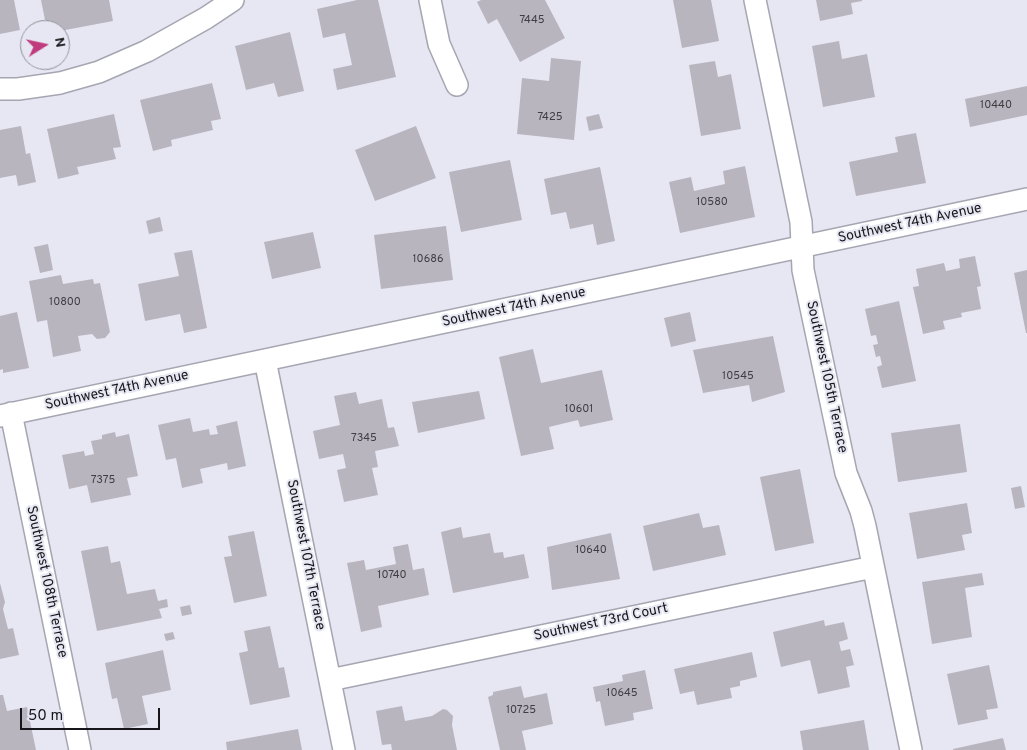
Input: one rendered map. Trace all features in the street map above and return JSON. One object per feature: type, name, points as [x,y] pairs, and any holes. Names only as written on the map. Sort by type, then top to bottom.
[{"type":"street","points":[[0,90],[60,83],[99,72],[147,51],[206,18],[233,0]]},
{"type":"street","points":[[430,0],[440,44],[457,85]]},
{"type":"street","name":"Southwest 105th Terrace","points":[[755,0],[801,222],[803,270],[846,473],[861,511],[911,750]]},
{"type":"street","name":"Southwest 74th Avenue","points":[[6,415],[1027,200]]},
{"type":"street","name":"Southwest 107th Terrace","points":[[265,360],[344,750]]},
{"type":"street","name":"Southwest 108th Terrace","points":[[6,415],[80,750]]},
{"type":"street","name":"Southwest 73rd Court","points":[[330,680],[873,566]]},
{"type":"building","points":[[0,0],[14,0],[20,30],[0,34]]},
{"type":"building","points":[[41,0],[109,0],[113,21],[70,29],[70,20],[45,20]]},
{"type":"building","points":[[357,0],[378,0],[396,77],[337,90],[333,69],[352,65],[345,33],[323,38],[317,9]]},
{"type":"building","points":[[481,0],[545,0],[565,38],[520,62],[497,19],[488,24],[477,2]]},
{"type":"building","points":[[673,0],[711,0],[719,41],[682,48]]},
{"type":"building","points":[[816,0],[862,1],[851,3],[853,14],[820,21]]},
{"type":"building","points":[[290,32],[304,91],[278,97],[274,83],[246,90],[235,46]]},
{"type":"building","points":[[839,41],[842,59],[867,54],[875,97],[823,107],[812,46]]},
{"type":"building","points":[[551,58],[581,61],[574,140],[517,134],[522,78],[549,81]]},
{"type":"building","points":[[715,61],[718,77],[731,74],[741,129],[701,136],[689,65]]},
{"type":"building","points":[[212,83],[221,119],[211,121],[213,130],[171,140],[172,146],[153,151],[140,100]]},
{"type":"building","points":[[1027,86],[1027,115],[970,127],[965,99]]},
{"type":"building","points":[[114,114],[121,147],[113,148],[116,159],[77,167],[79,174],[58,179],[47,129]]},
{"type":"building","points":[[599,114],[603,128],[589,131],[586,117]]},
{"type":"building","points":[[21,126],[26,154],[30,153],[36,182],[18,186],[16,175],[0,178],[0,130]]},
{"type":"building","points":[[416,126],[436,178],[375,201],[355,150]]},
{"type":"building","points":[[916,133],[926,183],[856,196],[849,162],[898,152],[895,137]]},
{"type":"building","points":[[510,160],[522,220],[461,232],[449,172]]},
{"type":"building","points":[[745,166],[755,217],[680,233],[669,182],[691,177],[694,191],[725,184],[723,171]]},
{"type":"building","points":[[600,167],[615,241],[597,245],[593,224],[570,229],[566,212],[551,215],[544,179]]},
{"type":"building","points":[[160,217],[163,231],[149,234],[146,221]]},
{"type":"building","points":[[446,226],[453,280],[381,289],[374,235]]},
{"type":"building","points":[[313,232],[321,268],[272,279],[264,242]]},
{"type":"building","points":[[48,244],[53,270],[40,273],[34,247]]},
{"type":"building","points":[[192,250],[207,328],[184,333],[180,314],[145,321],[138,284],[179,276],[174,253]]},
{"type":"building","points":[[975,256],[981,286],[977,287],[981,309],[961,313],[962,317],[943,321],[945,329],[923,334],[913,287],[919,286],[916,269],[944,263],[946,271],[960,268],[959,259]]},
{"type":"building","points":[[1027,270],[1027,333],[1026,333],[1014,273]]},
{"type":"building","points":[[61,275],[63,284],[93,279],[94,284],[100,283],[110,332],[105,338],[97,339],[92,334],[78,336],[81,351],[53,357],[47,320],[37,322],[29,281]]},
{"type":"building","points":[[899,301],[916,381],[882,388],[877,367],[882,365],[880,356],[876,357],[873,345],[878,344],[876,335],[871,336],[865,309]]},
{"type":"building","points":[[17,312],[29,368],[3,373],[3,369],[0,370],[0,316]]},
{"type":"building","points":[[690,312],[696,341],[671,347],[664,318]]},
{"type":"building","points":[[773,336],[785,392],[752,402],[749,385],[703,393],[693,350]]},
{"type":"building","points":[[533,349],[541,383],[602,370],[613,420],[580,427],[578,420],[549,427],[554,449],[521,456],[499,357]]},
{"type":"building","points":[[479,391],[485,419],[418,433],[412,402]]},
{"type":"building","points":[[356,392],[359,404],[382,399],[388,428],[394,427],[399,446],[375,451],[378,467],[372,468],[378,495],[344,502],[337,470],[346,468],[343,454],[319,459],[313,431],[340,425],[334,396]]},
{"type":"building","points":[[190,418],[193,432],[209,429],[210,435],[218,434],[216,426],[237,421],[246,466],[228,470],[227,463],[200,469],[203,483],[182,488],[176,458],[166,460],[158,425]]},
{"type":"building","points":[[960,424],[967,472],[898,482],[891,433]]},
{"type":"building","points":[[115,432],[116,437],[129,434],[138,476],[127,478],[131,495],[91,503],[87,485],[69,489],[62,455],[84,451],[85,456],[94,454],[91,441],[102,439],[102,435]]},
{"type":"building","points":[[800,469],[814,543],[775,551],[760,477]]},
{"type":"building","points":[[1021,486],[1025,507],[1015,509],[1011,488]]},
{"type":"building","points":[[967,503],[972,533],[962,535],[965,550],[917,559],[909,513]]},
{"type":"building","points":[[699,513],[703,528],[719,525],[726,555],[653,571],[643,526]]},
{"type":"building","points":[[461,527],[463,538],[490,533],[494,553],[503,552],[504,558],[524,554],[529,578],[453,593],[441,532]]},
{"type":"building","points":[[254,531],[267,596],[234,603],[224,557],[232,556],[228,536]]},
{"type":"building","points":[[611,533],[620,579],[552,590],[547,547]]},
{"type":"building","points":[[408,544],[413,570],[424,568],[429,595],[378,606],[382,627],[361,632],[347,563],[364,560],[366,570],[396,564],[393,547]]},
{"type":"building","points":[[108,546],[111,563],[120,561],[127,594],[155,589],[158,601],[167,599],[168,607],[159,609],[162,618],[97,631],[81,551]]},
{"type":"building","points":[[982,573],[984,585],[965,588],[972,637],[932,644],[922,582]]},
{"type":"building","points":[[0,583],[5,602],[3,609],[8,629],[13,628],[19,655],[0,659]]},
{"type":"building","points":[[190,605],[192,614],[182,616],[180,607]]},
{"type":"building","points":[[824,620],[825,626],[844,622],[848,639],[839,642],[841,651],[850,649],[854,665],[846,667],[850,687],[818,694],[810,660],[781,667],[773,632]]},
{"type":"building","points":[[270,626],[279,668],[284,667],[290,697],[250,705],[239,653],[248,651],[244,631]]},
{"type":"building","points":[[173,632],[175,639],[166,641],[164,634]]},
{"type":"building","points":[[163,650],[171,690],[142,696],[148,724],[124,729],[117,698],[112,699],[105,663]]},
{"type":"building","points":[[752,652],[757,677],[740,681],[740,686],[730,688],[732,698],[697,705],[694,691],[680,694],[674,669]]},
{"type":"building","points":[[989,665],[998,708],[986,710],[988,719],[958,725],[947,674]]},
{"type":"building","points":[[645,670],[653,709],[633,713],[634,720],[605,726],[600,701],[596,702],[593,687],[623,681],[622,675]]},
{"type":"building","points":[[521,686],[524,698],[547,693],[553,724],[522,731],[526,750],[500,750],[488,697],[493,695],[493,692]]},
{"type":"building","points":[[0,695],[3,695],[7,711],[27,707],[36,750],[0,750]]},
{"type":"building","points":[[402,706],[405,721],[432,716],[443,709],[447,710],[453,716],[452,725],[457,750],[392,750],[391,744],[382,745],[376,711]]},
{"type":"building","points":[[864,720],[869,750],[803,750],[800,731]]},
{"type":"building","points":[[298,729],[302,750],[227,750],[226,742]]},
{"type":"building","points":[[1003,738],[1006,750],[953,750],[953,749]]}]
